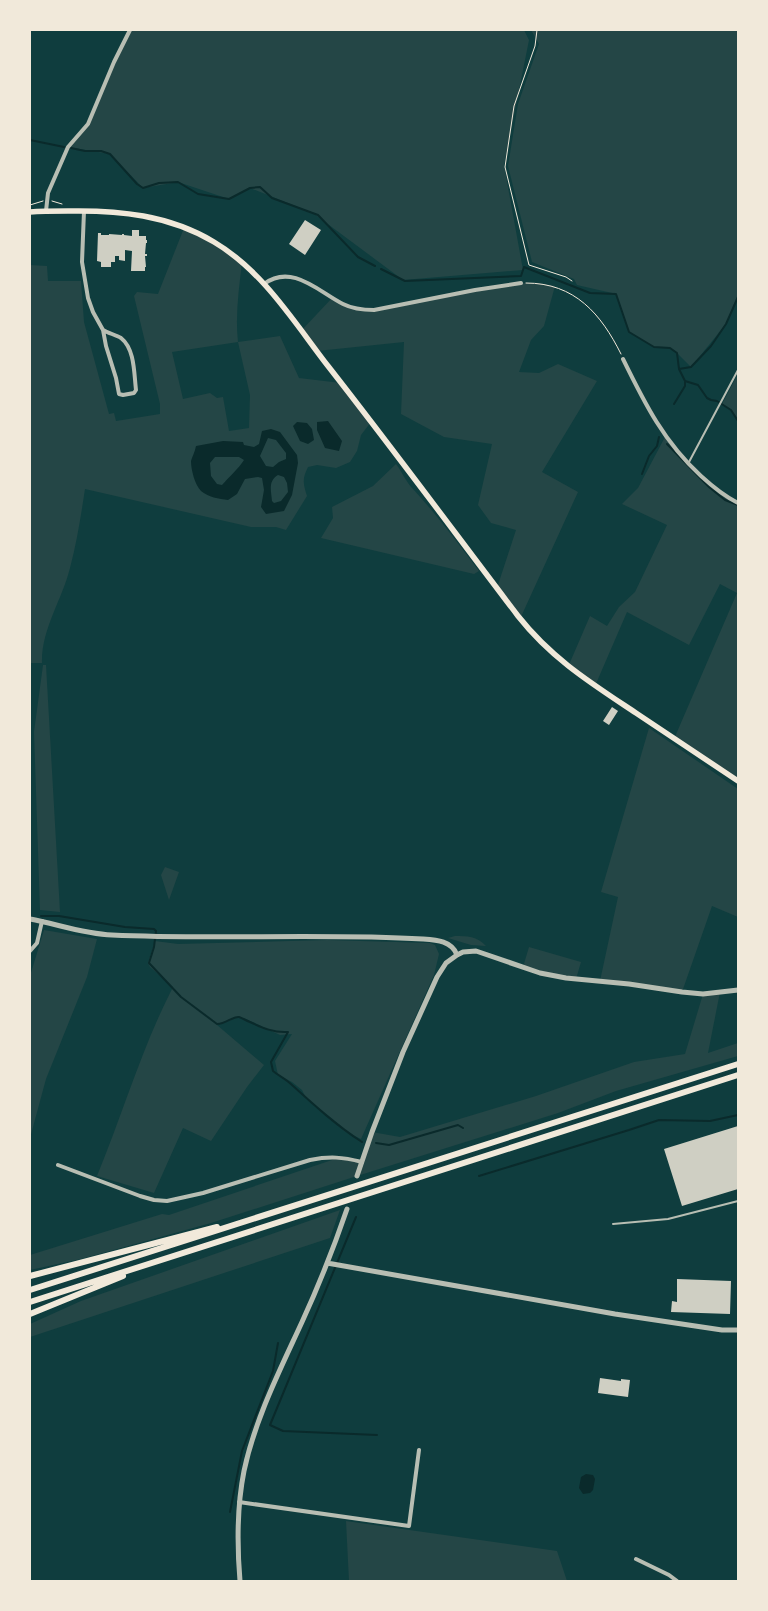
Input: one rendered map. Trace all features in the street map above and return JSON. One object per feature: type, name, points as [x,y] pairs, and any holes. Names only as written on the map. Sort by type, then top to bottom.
[{"type":"highway","points":[[30,1290],[738,1064]]},
{"type":"highway","points":[[30,1302],[738,1075]]},
{"type":"highway","points":[[30,1276],[280,1211]]},
{"type":"highway","points":[[30,1314],[178,1255]]},
{"type":"main road","points":[[30,212],[122,212],[141,215],[184,228],[204,237],[230,253],[250,269],[264,284],[532,634],[568,667],[738,781]]},
{"type":"street","points":[[46,211],[48,194],[68,148],[88,124],[114,62],[130,30]]},
{"type":"street","points":[[84,211],[82,262],[88,298],[103,330],[119,394],[123,396],[134,393],[136,390],[131,355],[126,344],[121,338],[103,330]]},
{"type":"street","points":[[264,284],[274,278],[294,278],[316,287],[344,304],[368,310],[386,309],[475,290],[521,283]]},
{"type":"street","points":[[623,359],[656,423],[672,446],[688,464],[718,491],[738,503]]},
{"type":"street","points":[[30,920],[110,935],[423,938],[449,944],[454,948],[457,955]]},
{"type":"street","points":[[30,951],[37,942],[42,922]]},
{"type":"street","points":[[357,1176],[403,1052],[434,986],[446,963],[463,952],[476,951],[540,973],[566,978],[703,994],[738,990]]},
{"type":"street","points":[[58,1165],[140,1196],[167,1201],[203,1193],[327,1156],[342,1157],[362,1162]]},
{"type":"street","points":[[240,1581],[239,1502],[244,1470],[257,1427],[327,1263],[347,1209]]},
{"type":"street","points":[[327,1263],[615,1314],[722,1330],[738,1330]]},
{"type":"street","points":[[239,1502],[409,1526],[419,1450]]},
{"type":"street","points":[[636,1559],[677,1581]]},
{"type":"lane","points":[[688,464],[738,370]]},
{"type":"lane","points":[[613,1224],[668,1219],[738,1201]]},
{"type":"path","points":[[537,30],[535,46],[514,106],[505,167],[529,265],[572,281]]},
{"type":"path","points":[[521,283],[555,286],[578,298],[601,321],[613,338],[623,359]]},
{"type":"shaded area","points":[[130,30],[524,30],[529,40],[504,165],[523,270],[403,280],[313,213],[250,188],[229,199],[178,182],[143,188],[110,154],[68,147],[88,124]]},
{"type":"shaded area","points":[[531,30],[738,30],[738,294],[726,324],[691,367],[670,348],[654,347],[629,332],[616,295],[577,285],[574,279],[532,262],[508,166],[518,104],[539,44]]},
{"type":"shaded area","points":[[184,228],[195,232],[242,262],[237,312],[238,342],[280,336],[299,378],[341,383],[371,422],[361,435],[357,451],[350,462],[336,468],[317,465],[308,467],[304,481],[307,496],[286,530],[276,527],[251,527],[85,489],[72,558],[66,580],[48,627],[42,663],[30,663],[30,265],[47,266],[48,281],[81,281],[84,322],[109,414],[114,413],[116,421],[160,414],[160,404],[134,296],[137,292],[158,294]],"holes":[[[238,342],[250,395],[249,428],[229,431],[223,397],[217,398],[210,393],[183,399],[172,352]]]},
{"type":"shaded area","points":[[521,283],[555,286],[544,326],[531,340],[519,372],[539,373],[558,364],[597,381],[542,472],[578,492],[520,619],[497,588],[516,530],[491,523],[478,505],[492,444],[444,437],[401,414],[404,342],[317,351],[301,331],[333,297],[338,301],[362,310],[409,304]]},
{"type":"shaded area","points":[[738,374],[738,421],[731,410],[722,404]]},
{"type":"shaded area","points":[[328,421],[342,441],[339,451],[325,448],[317,430],[317,422]]},
{"type":"shaded area","points":[[297,422],[307,423],[312,429],[314,440],[308,444],[300,441],[293,426]]},
{"type":"shaded area","points":[[271,429],[280,432],[297,455],[298,463],[292,495],[284,511],[266,514],[261,507],[264,490],[262,478],[258,477],[245,479],[237,494],[228,500],[210,496],[201,491],[195,481],[191,465],[196,446],[223,441],[243,442],[244,445],[254,447],[259,444],[262,431]],"holes":[[[268,438],[276,440],[286,453],[286,459],[273,467],[266,466],[260,456]],[[215,457],[239,457],[244,460],[222,485],[217,484],[211,476],[210,463]],[[278,475],[284,477],[288,492],[281,501],[274,503],[272,501],[271,486]]]},
{"type":"shaded area","points":[[665,437],[718,491],[738,503],[738,781],[674,739],[737,593],[720,584],[689,645],[627,612],[595,686],[568,667],[590,616],[607,626],[619,607],[635,592],[667,525],[622,504],[638,488]]},
{"type":"shaded area","points":[[396,464],[411,486],[479,571],[474,574],[321,538],[333,518],[332,507],[373,486]]},
{"type":"shaded area","points":[[43,665],[46,665],[60,912],[40,910],[34,732]]},
{"type":"shaded area","points":[[649,728],[738,789],[738,917],[712,906],[682,992],[600,981],[618,897],[601,892]]},
{"type":"shaded area","points":[[165,867],[179,872],[169,900],[161,875]]},
{"type":"shaded area","points":[[44,930],[97,939],[87,977],[46,1079],[30,1138],[30,976]]},
{"type":"shaded area","points":[[455,936],[475,938],[486,946],[471,945],[448,938]]},
{"type":"shaded area","points":[[327,940],[430,943],[435,945],[439,954],[434,975],[361,1139],[344,1131],[340,1125],[306,1098],[302,1090],[278,1075],[275,1061],[292,1034],[280,1035],[244,1018],[237,1017],[217,1025],[264,1065],[211,1141],[183,1128],[154,1193],[97,1176],[142,1057],[173,987],[150,967],[148,963],[155,941],[178,944]]},
{"type":"shaded area","points":[[529,947],[581,962],[576,979],[523,967]]},
{"type":"shaded area","points":[[720,992],[708,1053],[738,1043],[738,1056],[616,1091],[558,1113],[211,1223],[81,1259],[30,1270],[30,1255],[162,1214],[169,1215],[341,1157],[362,1162],[372,1132],[400,1137],[536,1096],[634,1062],[685,1054],[703,994]]},
{"type":"shaded area","points":[[340,1210],[330,1238],[30,1337],[30,1324],[81,1301]]},
{"type":"shaded area","points":[[586,1474],[593,1475],[595,1479],[593,1490],[590,1493],[583,1494],[579,1488],[581,1477]]},
{"type":"shaded area","points":[[346,1521],[557,1551],[567,1581],[349,1581]]},
{"type":"building","points":[[305,220],[321,230],[305,255],[289,244]]},
{"type":"building","points":[[132,230],[139,230],[139,236],[146,236],[145,254],[147,256],[145,256],[145,271],[131,271],[132,251],[125,250],[125,261],[119,260],[119,256],[115,256],[115,262],[111,262],[111,267],[101,267],[101,262],[97,261],[98,233],[101,233],[101,235],[124,234],[132,236]]},
{"type":"building","points":[[612,707],[618,711],[609,725],[603,721]]},
{"type":"building","points":[[738,1126],[738,1189],[682,1206],[664,1149]]},
{"type":"building","points":[[677,1279],[731,1281],[730,1314],[671,1312],[672,1301],[677,1302]]},
{"type":"building","points":[[600,1378],[621,1381],[621,1379],[630,1380],[628,1397],[598,1393]]},
{"type":"waterway","points":[[30,140],[64,147]]},
{"type":"waterway","points":[[71,148],[85,151],[101,151],[110,154],[137,184],[143,188],[159,183],[178,182],[198,194],[229,199],[250,188],[260,187],[272,198],[318,215],[358,257],[375,266]]},
{"type":"waterway","points":[[381,269],[405,281],[521,276],[524,267],[590,293],[616,294],[629,332],[654,347],[670,348],[677,353],[679,369],[685,381],[698,385],[707,398],[717,401],[731,410],[738,421]]},
{"type":"waterway","points":[[679,369],[691,367],[711,346],[726,324],[738,297]]},
{"type":"waterway","points":[[674,404],[685,386],[685,382]]},
{"type":"waterway","points":[[642,474],[649,456],[657,446],[659,437]]},
{"type":"waterway","points":[[667,444],[709,487],[725,500],[738,505]]},
{"type":"waterway","points":[[41,916],[59,916],[125,927],[154,929],[156,931],[154,947],[149,963],[181,997],[217,1024],[239,1017],[269,1030],[288,1032],[271,1062],[273,1071],[362,1142]]},
{"type":"waterway","points":[[479,1176],[659,1120],[710,1121],[738,1115]]},
{"type":"waterway","points":[[376,1143],[389,1145],[458,1125],[463,1128]]},
{"type":"waterway","points":[[356,1217],[270,1425],[283,1431],[377,1435]]},
{"type":"waterway","points":[[230,1512],[242,1451],[273,1371],[278,1343]]}]
